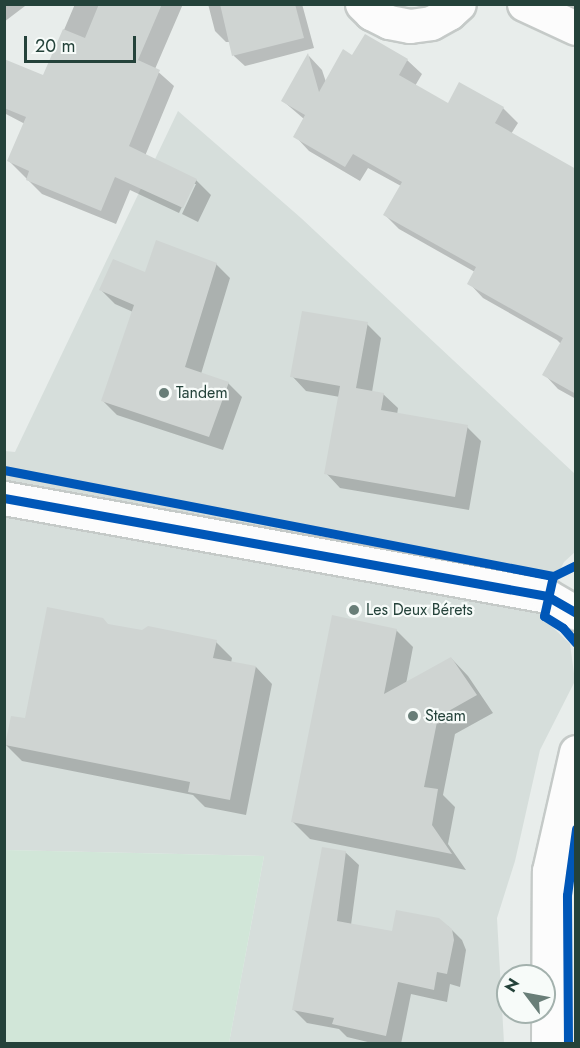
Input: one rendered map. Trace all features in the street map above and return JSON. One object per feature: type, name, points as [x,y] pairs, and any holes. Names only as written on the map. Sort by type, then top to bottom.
[{"type":"street","points":[[362,4],[371,13],[389,22],[410,26],[431,23],[449,14],[459,4]]},
{"type":"street","points":[[524,4],[576,28]]},
{"type":"street","points":[[4,498],[561,591],[576,613]]},
{"type":"street","points":[[548,1044],[549,871],[576,752]]},
{"type":"shaded area","points":[[178,111],[301,218],[575,474],[575,552],[564,562],[538,613],[570,644],[575,681],[540,750],[515,861],[497,918],[500,964],[496,964],[496,1024],[503,1024],[504,1043],[229,1043],[264,856],[5,850],[5,451],[15,452]]},
{"type":"green space","points":[[5,850],[264,856],[229,1043],[5,1043]]},
{"type":"building","points":[[99,4],[162,4],[138,60],[160,70],[129,146],[197,179],[183,208],[115,177],[101,211],[26,180],[29,171],[7,161],[26,117],[4,108],[4,59],[43,75],[63,29],[85,38]]},
{"type":"building","points":[[220,4],[295,4],[304,38],[232,56]]},
{"type":"building","points":[[365,34],[408,59],[399,75],[448,103],[459,82],[504,107],[495,123],[576,169],[576,394],[542,375],[563,338],[467,284],[476,267],[383,215],[402,182],[353,154],[345,167],[293,137],[305,115],[281,101],[308,53],[319,92],[343,49],[352,55]]},
{"type":"building","points":[[156,240],[217,263],[185,367],[229,382],[209,437],[101,401],[134,305],[99,290],[113,259],[145,272]]},
{"type":"building","points":[[302,311],[368,322],[356,388],[384,393],[381,410],[468,425],[455,497],[324,474],[340,386],[290,377]]},
{"type":"building","points":[[47,607],[103,618],[108,624],[142,630],[148,626],[217,640],[213,658],[256,666],[230,800],[188,792],[190,782],[5,745],[11,716],[25,718]]},
{"type":"building","points":[[332,615],[397,629],[384,694],[451,657],[477,695],[438,717],[424,787],[438,789],[432,825],[452,854],[291,822]]},
{"type":"building","points":[[322,847],[346,851],[337,921],[392,931],[396,910],[439,918],[452,929],[454,940],[447,974],[437,972],[434,990],[398,982],[386,1036],[332,1024],[334,1018],[292,1010]]},
{"type":"cycle path","points":[[4,470],[553,576]]},
{"type":"cycle path","points":[[4,498],[547,596],[576,613]]},
{"type":"cycle path","points":[[576,565],[553,576],[544,616],[563,628],[576,643]]},
{"type":"cycle path","points":[[568,1044],[567,895],[576,829]]},
{"type":"place","name":"Tandem","points":[[164,393]]},
{"type":"place","name":"Les Deux Bérets","points":[[354,610]]},
{"type":"place","name":"Steam","points":[[413,716]]}]
